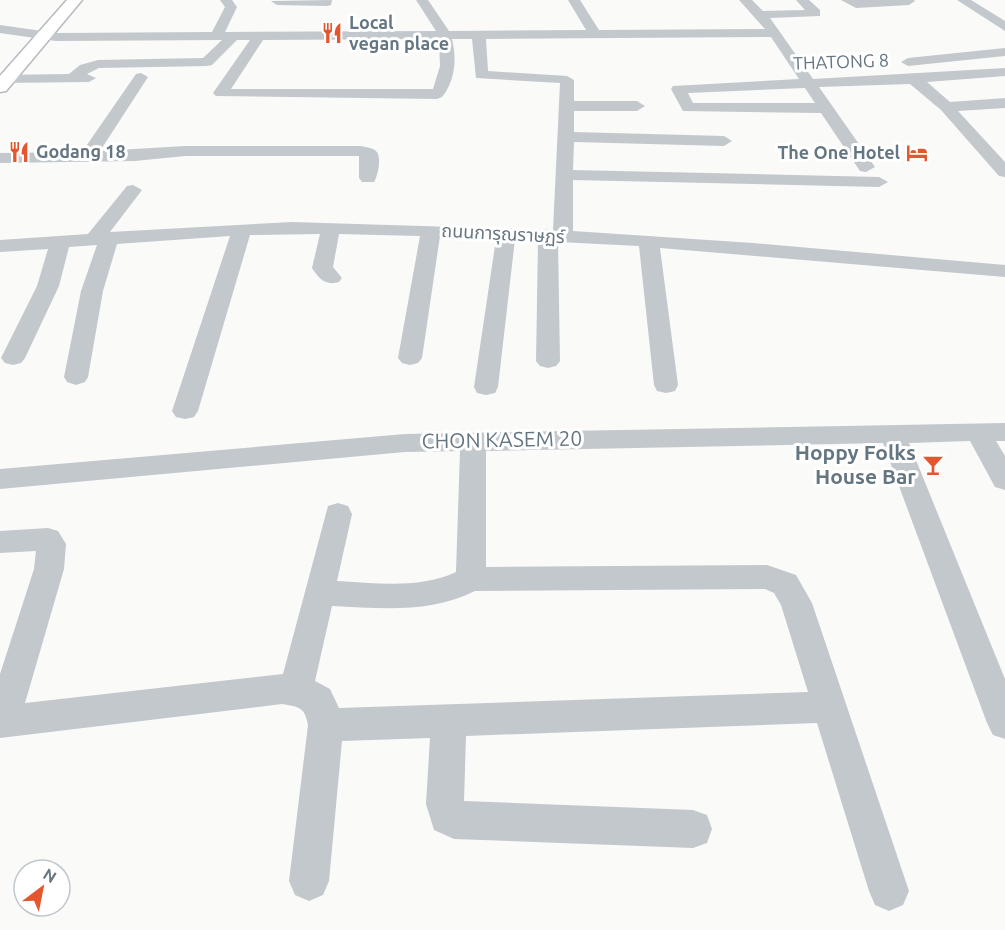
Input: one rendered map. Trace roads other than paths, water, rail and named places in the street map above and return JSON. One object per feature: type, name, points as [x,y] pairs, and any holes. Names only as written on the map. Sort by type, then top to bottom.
[{"type":"main road","points":[[2,82],[75,0]]},
{"type":"street","points":[[217,35],[231,7],[226,0]]},
{"type":"street","points":[[260,35],[214,105],[261,105],[276,100],[279,92],[437,94],[442,89],[447,76],[445,36],[422,0]]},
{"type":"street","points":[[574,0],[595,35]]},
{"type":"street","points":[[745,0],[774,33],[866,167]]},
{"type":"street","points":[[760,15],[816,13],[802,0]]},
{"type":"street","points":[[847,0],[855,4],[909,2]]},
{"type":"street","points":[[963,0],[1005,27]]},
{"type":"street","points":[[277,1],[328,1],[311,36]]},
{"type":"street","points":[[0,29],[56,37],[774,33]]},
{"type":"street","points":[[72,79],[85,68],[98,64],[207,62],[235,35]]},
{"type":"street","points":[[479,36],[481,75],[564,78],[567,80],[566,175],[556,236],[548,361]]},
{"type":"street","points":[[898,62],[1005,52]]},
{"type":"street","points":[[798,68],[820,67]]},
{"type":"street","name":"THATONG 8","points":[[826,108],[688,108],[678,89],[808,82],[914,80],[1005,72]]},
{"type":"street","points":[[2,82],[171,76]]},
{"type":"street","points":[[88,156],[141,77]]},
{"type":"street","points":[[914,80],[946,107],[1005,172]]},
{"type":"street","points":[[946,107],[1005,103]]},
{"type":"street","points":[[567,106],[637,106]]},
{"type":"street","points":[[567,137],[724,141]]},
{"type":"street","points":[[976,139],[995,139]]},
{"type":"street","points":[[0,158],[185,151],[361,151],[370,154],[368,178]]},
{"type":"street","points":[[566,175],[879,182]]},
{"type":"street","points":[[76,377],[101,240],[133,190]]},
{"type":"street","points":[[331,228],[322,268],[332,278]]},
{"type":"street","name":"ถนนการุณราษฏร์","points":[[0,246],[331,228],[556,236],[889,260],[1005,271]]},
{"type":"street","points":[[410,358],[431,231]]},
{"type":"street","points":[[185,411],[241,232]]},
{"type":"street","points":[[486,387],[506,234]]},
{"type":"street","points":[[13,358],[48,286],[60,242]]},
{"type":"street","points":[[649,243],[666,385]]},
{"type":"street","points":[[978,432],[1005,480]]},
{"type":"street","name":"CHON KASEM 20","points":[[0,479],[405,442],[1005,432]]},
{"type":"street","points":[[893,434],[1005,723]]},
{"type":"street","points":[[471,579],[473,440]]},
{"type":"street","points":[[296,691],[338,514]]},
{"type":"street","points":[[0,542],[41,538],[48,539],[51,544],[49,569],[1,722],[282,689],[312,694],[322,702],[326,725],[309,881]]},
{"type":"street","points":[[319,593],[416,595],[456,588],[471,579],[767,578],[785,584],[796,603],[889,891]]},
{"type":"street","points":[[326,725],[830,707]]},
{"type":"street","points":[[449,721],[445,804],[448,816],[454,820],[693,829]]},
{"type":"place","name":"Local vegan place","points":[[332,33]]},
{"type":"place","name":"Godang 18","points":[[19,152]]},
{"type":"place","name":"The One Hotel","points":[[917,153]]},
{"type":"place","name":"Hoppy Folks House Bar","points":[[933,465]]}]
